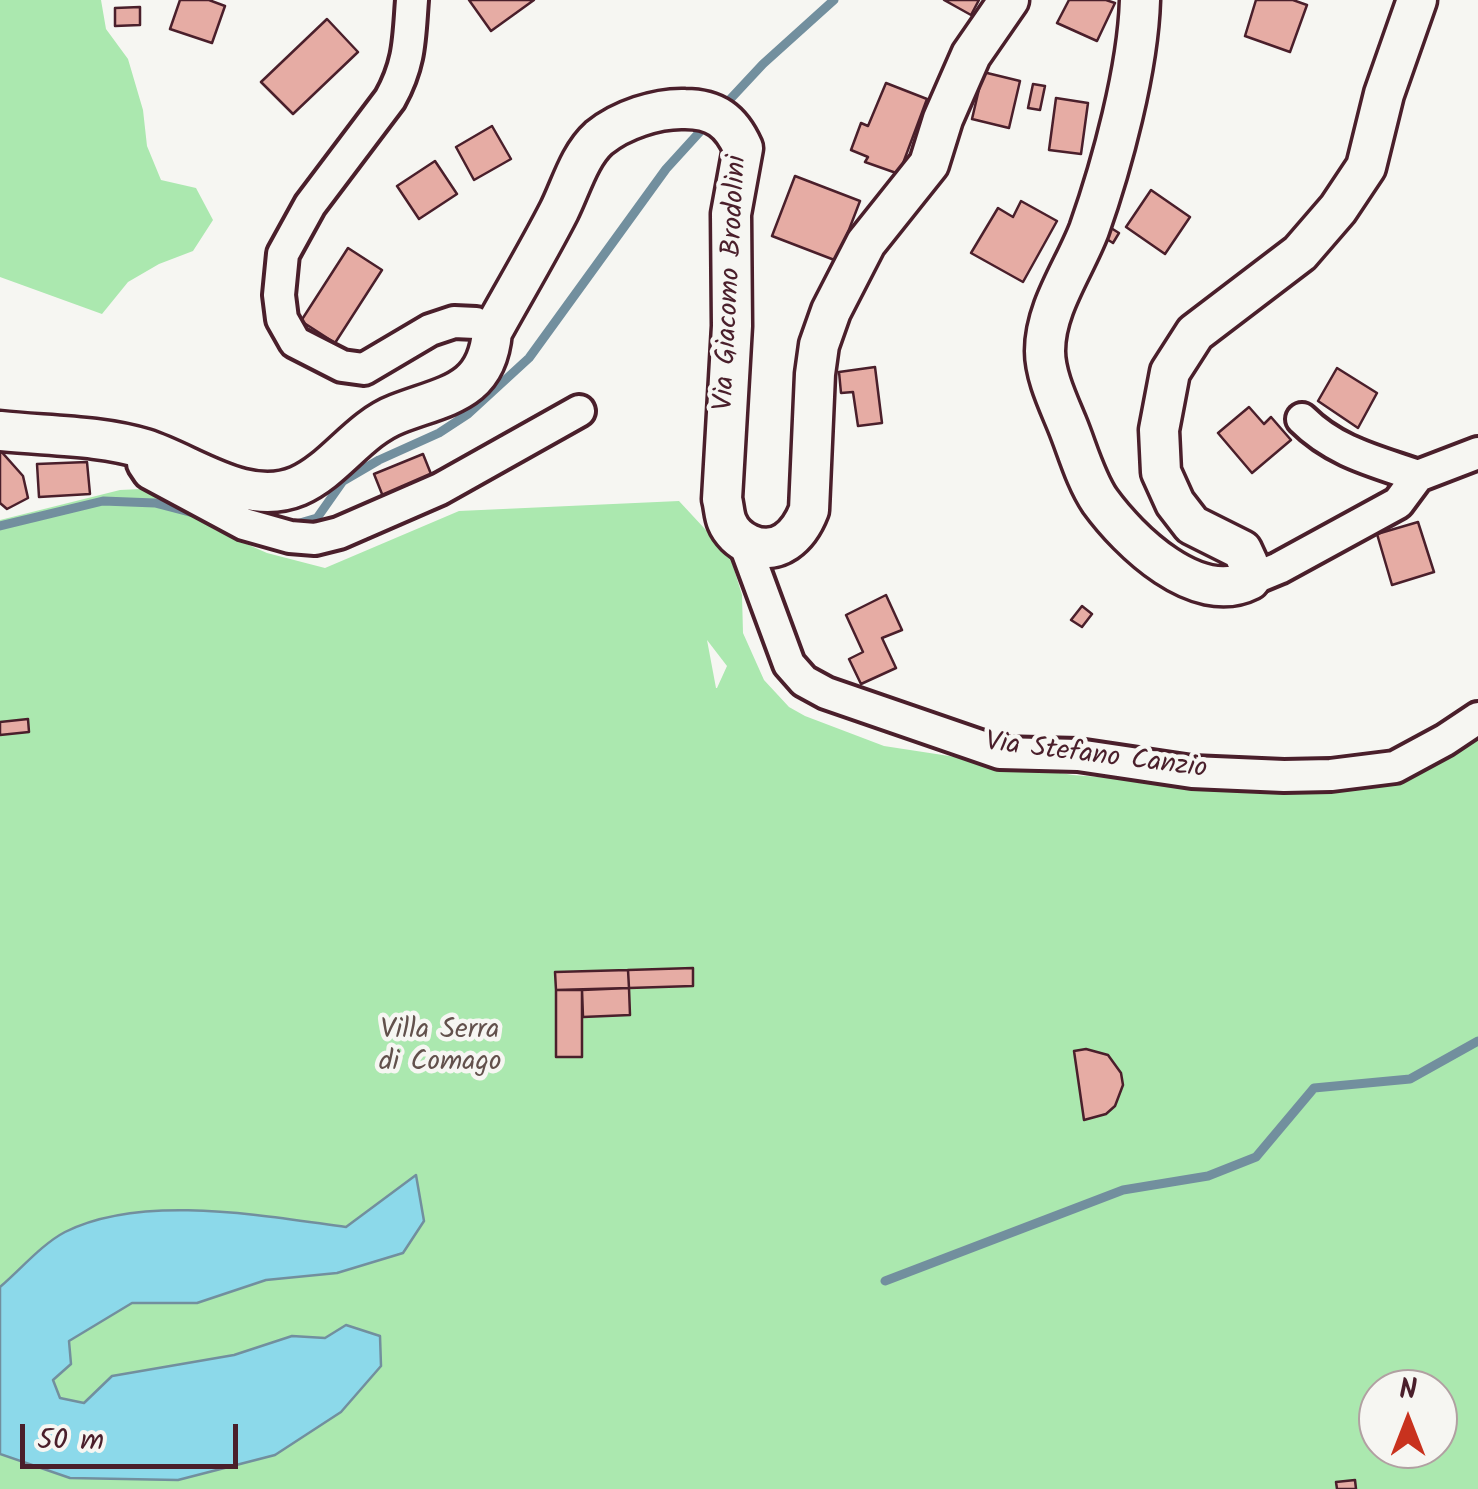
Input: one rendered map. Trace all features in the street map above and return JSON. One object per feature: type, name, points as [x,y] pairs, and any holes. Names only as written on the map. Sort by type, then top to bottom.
[{"type":"street","points":[[412,0],[408,59],[400,80],[310,205],[283,254],[279,296],[282,318],[295,342],[342,366],[364,368],[430,330],[454,322],[476,323],[492,332]]},
{"type":"street","points":[[744,542],[762,549],[779,547],[804,524],[809,510],[817,360],[831,311],[866,243],[929,164],[971,54],[1009,0]]},
{"type":"street","points":[[1140,0],[1116,141],[1088,231],[1054,309],[1045,352],[1054,393],[1098,498],[1137,546],[1185,577],[1236,587],[1279,568],[1398,502],[1418,476],[1478,453]]},
{"type":"street","points":[[1250,580],[1242,550],[1192,525],[1174,503],[1161,472],[1159,430],[1170,372],[1195,334],[1300,252],[1338,209],[1366,167],[1384,94],[1417,0]]},
{"type":"street","name":"Via Giacomo Brodolini","points":[[0,431],[144,449],[248,490],[274,492],[299,486],[390,417],[459,390],[480,376],[490,354],[492,332],[558,213],[586,151],[602,136],[646,115],[678,108],[717,114],[729,124],[744,148],[731,214],[732,326],[721,478],[727,521],[744,542]]},
{"type":"street","points":[[144,449],[144,464],[149,473],[244,524],[316,539],[440,489],[579,412]]},
{"type":"street","points":[[1302,419],[1321,438],[1340,449],[1418,476]]},
{"type":"street","name":"Via Stefano Canzio","points":[[744,542],[789,664],[804,681],[842,698],[1000,752],[1078,756],[1192,772],[1332,775],[1395,767],[1478,718]]},
{"type":"green space","points":[[0,0],[101,0],[106,29],[128,59],[143,110],[147,146],[161,180],[196,188],[213,220],[193,251],[128,282],[102,314],[0,277]]},
{"type":"green space","name":"Villa Serra di Comago","points":[[141,489],[158,493],[215,530],[267,553],[325,568],[459,511],[679,501],[730,556],[742,595],[743,633],[764,680],[789,707],[805,716],[884,746],[1073,775],[1265,790],[1478,732],[1478,1489],[0,1489],[0,520],[120,490]],"holes":[[[707,640],[727,666],[716,688]]]},
{"type":"water","points":[[416,1175],[424,1221],[403,1253],[337,1273],[266,1280],[197,1303],[132,1303],[69,1341],[71,1364],[53,1380],[60,1398],[84,1403],[112,1376],[234,1355],[292,1336],[325,1338],[346,1325],[380,1336],[381,1366],[341,1412],[275,1455],[178,1480],[70,1478],[0,1454],[0,1287],[56,1237],[96,1220],[166,1210],[241,1213],[346,1227]]},
{"type":"building","points":[[180,0],[209,0],[225,6],[212,43],[170,29]]},
{"type":"building","points":[[469,0],[534,0],[491,31]]},
{"type":"building","points":[[944,0],[979,0],[971,15]]},
{"type":"building","points":[[1069,0],[1115,3],[1097,41],[1057,23]]},
{"type":"building","points":[[1256,0],[1293,0],[1307,5],[1290,52],[1245,36]]},
{"type":"building","points":[[140,7],[140,25],[115,26],[115,8]]},
{"type":"building","points":[[327,19],[358,52],[293,114],[261,82]]},
{"type":"building","points":[[983,72],[1020,81],[1009,128],[972,119]]},
{"type":"building","points":[[886,83],[927,99],[899,174],[865,162],[868,157],[851,150],[861,123],[868,126]]},
{"type":"building","points":[[1033,84],[1045,86],[1040,110],[1028,108]]},
{"type":"building","points":[[1056,98],[1088,103],[1081,154],[1049,150]]},
{"type":"building","points":[[492,126],[511,159],[474,180],[456,147]]},
{"type":"building","points":[[435,161],[457,194],[419,219],[397,186]]},
{"type":"building","points":[[795,176],[860,201],[837,261],[772,236]]},
{"type":"building","points":[[1151,190],[1190,217],[1165,254],[1126,227]]},
{"type":"building","points":[[1021,201],[1057,221],[1023,282],[971,253],[998,208],[1013,217]]},
{"type":"building","points":[[1111,228],[1119,233],[1113,243],[1105,238]]},
{"type":"building","points":[[348,248],[382,270],[335,343],[301,321]]},
{"type":"building","points":[[875,367],[882,423],[858,426],[853,392],[841,393],[839,372]]},
{"type":"building","points":[[1337,368],[1377,393],[1358,428],[1318,401]]},
{"type":"building","points":[[1249,407],[1264,424],[1271,417],[1291,440],[1252,473],[1218,433]]},
{"type":"building","points":[[0,450],[23,476],[28,498],[7,509],[0,503]]},
{"type":"building","points":[[423,454],[435,484],[386,504],[374,474]]},
{"type":"building","points":[[87,462],[90,494],[39,497],[37,464]]},
{"type":"building","points":[[1418,522],[1434,572],[1392,585],[1377,534]]},
{"type":"building","points":[[886,595],[902,630],[882,638],[896,668],[861,684],[849,659],[863,652],[846,615]]},
{"type":"building","points":[[1082,606],[1092,614],[1082,627],[1071,620]]},
{"type":"building","points":[[28,719],[29,732],[0,735],[0,722]]},
{"type":"building","points":[[693,968],[693,986],[629,988],[628,970]]},
{"type":"building","points":[[628,970],[629,988],[556,990],[555,972]]},
{"type":"building","points":[[629,988],[630,1015],[583,1017],[582,990]]},
{"type":"building","points":[[556,990],[582,990],[582,1057],[556,1057]]},
{"type":"building","points":[[1086,1049],[1108,1055],[1121,1073],[1123,1085],[1115,1106],[1106,1114],[1084,1120],[1074,1051]]},
{"type":"building","points":[[1355,1480],[1356,1489],[1337,1489],[1336,1482]]},
{"type":"waterway","points":[[721,109],[763,64],[834,0]]},
{"type":"waterway","points":[[293,525],[317,518],[343,481],[439,433],[468,414],[529,358],[666,169],[707,124]]},
{"type":"waterway","points":[[0,526],[103,501],[155,503],[201,515]]},
{"type":"waterway","points":[[885,1281],[1123,1190],[1208,1176],[1256,1157],[1314,1088],[1410,1079],[1478,1041]]}]
